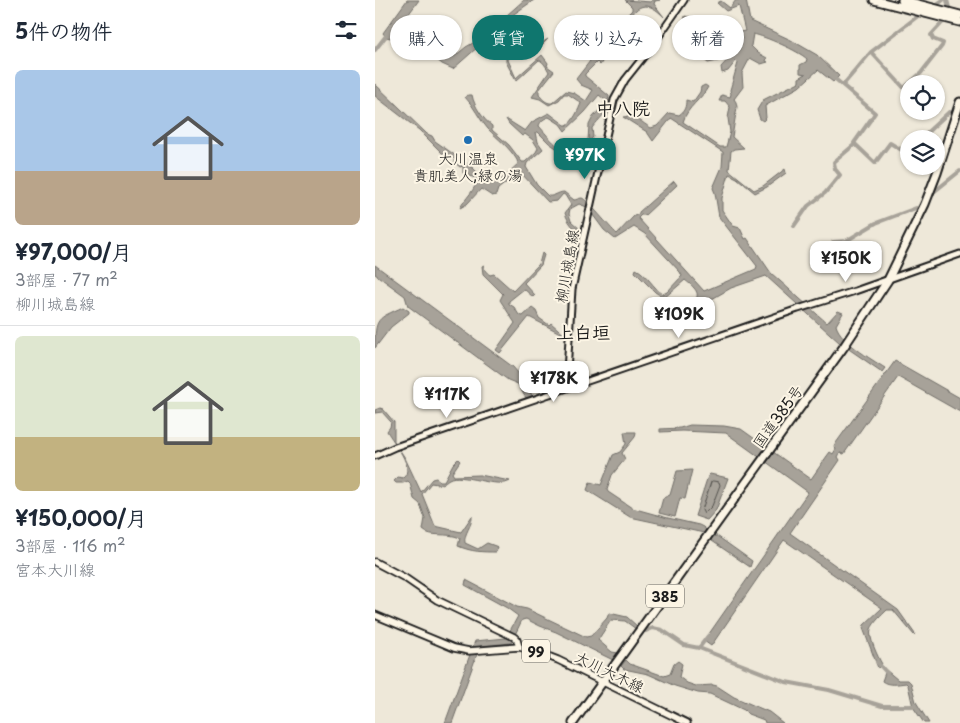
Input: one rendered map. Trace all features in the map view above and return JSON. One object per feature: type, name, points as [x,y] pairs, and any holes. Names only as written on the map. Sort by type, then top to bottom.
[{"type":"highway","points":[[874,0],[960,22]]},
{"type":"highway","points":[[902,0],[960,15]]},
{"type":"highway","name":"国道385号","points":[[573,723],[849,340],[887,280],[925,204],[959,105]]},
{"type":"main road","name":"柳川城島線","points":[[566,388],[572,289],[615,100],[625,80],[652,46],[684,0]]},
{"type":"main road","points":[[375,456],[395,447],[960,254]]},
{"type":"main road","name":"99","points":[[375,562],[405,578],[437,600],[514,637],[519,648]]},
{"type":"main road","name":"大川大木線","points":[[375,616],[454,648],[469,650],[519,648],[535,651],[558,660],[687,723]]},
{"type":"water","points":[[407,0],[419,0],[408,15],[396,15]]},
{"type":"water","points":[[524,0],[534,0],[512,15],[507,15]]},
{"type":"water","points":[[625,0],[651,2],[652,0],[660,0],[655,1],[654,4],[664,17],[658,11],[645,6],[638,9],[632,15],[627,15],[632,10],[632,7]]},
{"type":"water","points":[[736,0],[746,0],[750,21],[791,40],[817,55],[839,76],[833,82],[818,70],[799,87],[765,106],[766,118],[763,121],[760,119],[757,110],[763,100],[799,82],[799,78],[806,74],[800,73],[800,65],[806,62],[807,59],[781,44],[753,34],[751,46],[767,58],[766,61],[768,62],[761,64],[750,58],[742,73],[743,87],[734,99],[737,107],[732,137],[744,148],[731,151],[729,170],[754,190],[763,186],[785,169],[786,173],[755,193],[729,174],[722,198],[722,210],[733,226],[740,228],[745,239],[747,238],[771,273],[827,323],[838,311],[843,313],[836,325],[839,331],[857,349],[885,368],[882,372],[840,343],[766,276],[731,288],[684,315],[660,322],[656,321],[658,315],[694,301],[697,292],[685,280],[664,298],[655,292],[635,272],[636,269],[640,271],[663,294],[682,276],[645,234],[634,227],[615,239],[604,230],[587,207],[579,204],[570,209],[569,214],[571,221],[581,230],[580,233],[571,225],[566,216],[565,213],[571,205],[565,195],[563,194],[557,201],[548,202],[520,172],[498,189],[496,195],[492,196],[481,189],[467,204],[460,208],[475,187],[477,179],[463,173],[463,166],[460,167],[455,163],[455,159],[442,153],[419,130],[375,96],[375,84],[427,134],[432,136],[435,141],[473,168],[488,183],[493,183],[505,177],[518,164],[517,160],[507,147],[488,129],[465,97],[472,95],[477,108],[492,126],[492,130],[509,145],[522,162],[525,162],[538,148],[533,140],[525,134],[522,136],[506,119],[525,131],[532,122],[549,113],[567,125],[574,118],[581,103],[568,94],[564,94],[559,100],[549,105],[540,99],[532,97],[549,72],[539,60],[544,60],[544,58],[548,63],[547,66],[554,71],[539,90],[542,99],[548,103],[552,103],[566,91],[574,93],[586,101],[593,90],[581,85],[576,79],[590,61],[603,60],[600,65],[597,62],[585,76],[609,96],[605,111],[592,128],[593,137],[590,141],[588,140],[589,125],[593,117],[605,104],[605,100],[599,95],[565,131],[560,124],[549,117],[544,119],[539,126],[561,148],[566,151],[577,152],[588,161],[589,166],[586,168],[579,158],[565,154],[536,132],[538,142],[543,149],[527,163],[526,167],[537,185],[548,196],[564,192],[574,200],[582,198],[617,234],[634,216],[639,214],[674,181],[677,185],[645,215],[641,215],[638,218],[704,291],[756,269],[757,266],[719,217],[713,188],[722,167],[723,152],[671,118],[653,141],[647,132],[623,117],[635,118],[651,128],[657,126],[669,113],[679,115],[685,108],[686,100],[693,102],[701,87],[705,85],[708,87],[691,107],[683,122],[720,147],[726,147],[730,132],[728,118],[730,107],[725,101],[719,101],[722,95],[730,97],[730,90],[738,63],[736,61],[728,71],[722,73],[721,67],[727,60],[744,60],[745,31],[744,15],[741,15],[739,6],[726,11],[717,3],[721,1],[730,8]]},
{"type":"water","points":[[390,23],[390,38],[386,37],[383,33]]},
{"type":"water","points":[[472,44],[472,52],[453,69],[437,60],[462,60],[462,50]]},
{"type":"water","points":[[506,60],[508,60],[516,78],[536,60],[539,60],[516,81]]},
{"type":"water","points":[[704,60],[718,60],[718,61],[708,63]]},
{"type":"water","points":[[542,253],[544,255],[541,265],[524,283],[535,295],[533,297],[524,289],[509,301],[509,304],[514,307],[519,315],[523,316],[532,308],[536,311],[539,318],[549,325],[551,323],[566,336],[529,317],[500,353],[496,350],[515,323],[500,300],[503,294],[483,274],[482,266],[484,265],[487,273],[490,275],[494,274],[513,291],[539,264]]},
{"type":"water","points":[[375,265],[513,367],[523,379],[533,397],[527,399],[518,384],[508,380],[408,306],[405,296],[375,274]]},
{"type":"water","points":[[403,307],[409,313],[391,327],[375,348],[376,330],[379,320]]},
{"type":"water","points":[[895,361],[960,398],[960,412],[898,377],[844,454],[840,453],[838,457],[840,460],[790,533],[898,610],[915,634],[893,610],[887,610],[874,624],[870,633],[882,664],[878,668],[863,628],[882,608],[784,540],[711,646],[704,641],[808,492],[726,433],[660,432],[660,429],[680,428],[690,425],[724,426],[741,429],[811,479],[830,452],[833,454],[836,449],[834,447],[836,443]]},
{"type":"water","points":[[380,408],[394,422],[394,441],[405,458],[421,492],[432,479],[436,478],[444,481],[453,464],[458,459],[460,461],[452,473],[454,476],[480,475],[510,481],[497,483],[454,477],[448,479],[443,485],[431,483],[422,494],[435,526],[461,532],[472,516],[465,536],[465,543],[478,549],[487,543],[498,547],[496,552],[482,552],[458,546],[460,538],[450,535],[430,534],[423,530],[425,518],[420,504],[414,499],[410,483],[408,481],[396,483],[394,481],[398,477],[403,478],[407,468],[402,455],[387,431],[391,422],[382,412],[375,413],[375,410]]},
{"type":"water","points":[[624,432],[636,432],[635,437],[622,453],[625,459],[612,475],[608,492],[632,508],[703,527],[713,536],[717,536],[752,561],[750,567],[712,541],[704,533],[630,517],[587,490],[590,482],[601,485],[613,455],[620,452],[626,444]]},
{"type":"water","points":[[692,470],[685,499],[680,498],[675,517],[659,513],[663,498],[670,495],[677,471]]},
{"type":"water","points":[[710,474],[728,478],[716,510],[707,520],[695,516]]},
{"type":"water","points":[[466,580],[517,607],[527,609],[586,637],[591,636],[607,618],[609,613],[627,617],[638,627],[636,629],[625,621],[611,620],[598,640],[612,652],[618,653],[613,660],[556,632],[526,619],[522,620],[511,643],[480,646],[452,723],[445,723],[475,641],[506,638],[518,616],[465,585]]},
{"type":"water","points":[[626,660],[630,664],[664,676],[670,674],[674,664],[678,661],[682,664],[679,677],[687,683],[696,686],[717,686],[734,697],[769,712],[783,723],[765,723],[764,720],[748,714],[744,710],[710,694],[698,693],[675,686],[648,674],[624,669],[621,666]]},
{"type":"water","points":[[886,670],[898,680],[908,680],[911,683],[916,702],[929,723],[924,723],[913,707],[906,683],[890,684],[882,681]]},
{"type":"waterway","points":[[936,5],[943,0]]},
{"type":"waterway","points":[[947,0],[949,8]]},
{"type":"waterway","points":[[843,85],[871,52],[918,16]]},
{"type":"waterway","points":[[871,52],[904,88],[921,73],[942,46],[943,43],[933,39],[931,35],[943,22]]},
{"type":"waterway","points":[[375,50],[389,32]]},
{"type":"waterway","points":[[833,77],[875,113],[873,116]]},
{"type":"waterway","points":[[930,130],[949,112],[960,115]]},
{"type":"waterway","points":[[871,119],[854,143],[875,163],[890,143],[900,149]]},
{"type":"waterway","points":[[794,226],[808,206],[825,193],[840,175],[835,169],[834,162],[855,144]]},
{"type":"waterway","points":[[935,191],[960,171]]},
{"type":"waterway","points":[[833,242],[846,241],[876,223],[916,208]]},
{"type":"waterway","points":[[640,629],[646,631],[653,628],[662,630],[684,645],[699,648],[786,682],[829,690],[882,706],[915,706]]},
{"type":"waterway","points":[[699,648],[708,636]]},
{"type":"waterway","points":[[877,662],[887,673]]},
{"type":"place","name":"大川温泉 貴肌美人;緑の湯","points":[[468,140]]},
{"type":"district","name":"中八院","points":[[623,107]]},
{"type":"district","name":"上白垣","points":[[583,331]]}]
